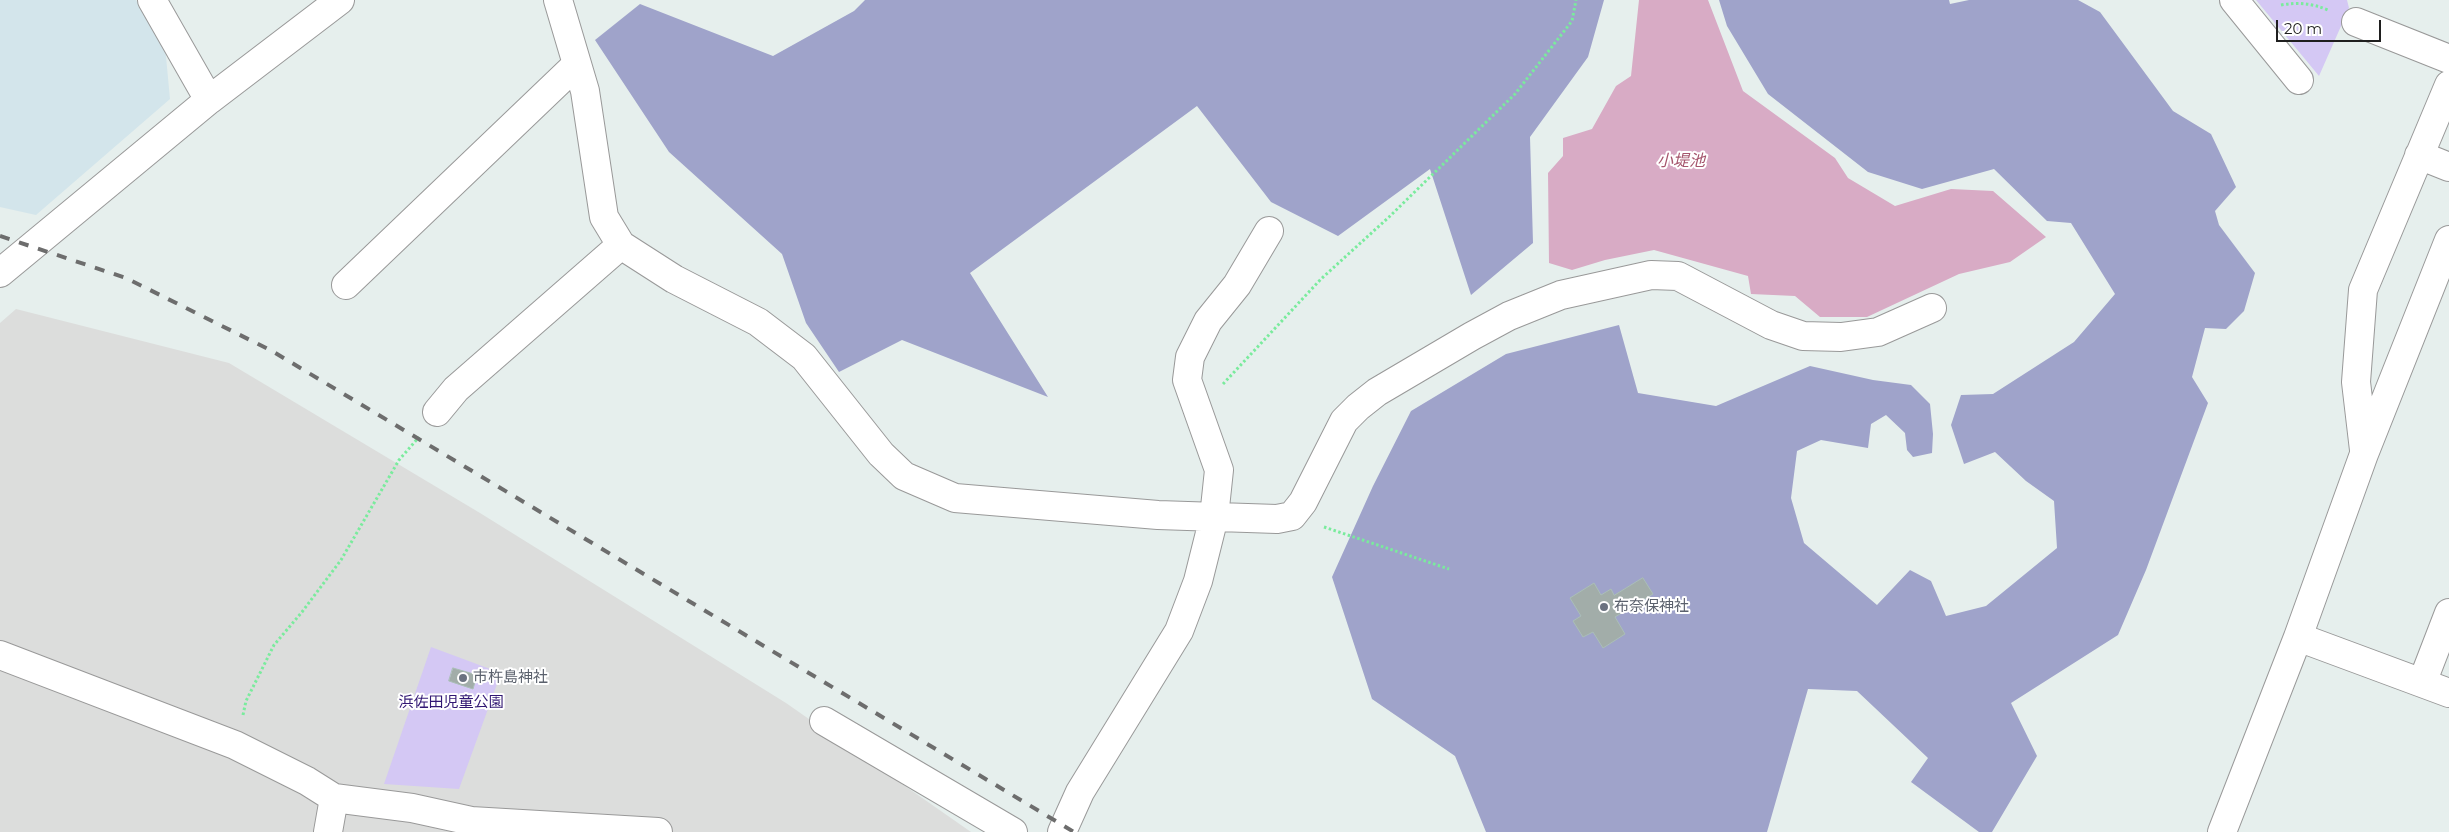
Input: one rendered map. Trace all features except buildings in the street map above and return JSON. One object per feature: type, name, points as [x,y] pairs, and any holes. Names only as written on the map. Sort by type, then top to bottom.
[{"type":"street","points":[[152,0],[209,100]]},
{"type":"street","points":[[0,273],[209,100],[340,0]]},
{"type":"street","points":[[558,0],[585,91],[604,217],[621,245],[674,278],[758,322],[804,357],[881,454],[904,476],[955,498],[1051,508],[1214,517],[1277,519],[1292,516],[1303,502],[1344,421],[1377,392],[1508,316],[1561,295],[1651,275],[1678,276],[1772,325],[1803,336],[1841,336],[1878,332],[1932,308]]},
{"type":"street","points":[[2234,0],[2299,80]]},
{"type":"street","points":[[2356,22],[2449,60]]},
{"type":"street","points":[[346,284],[576,65]]},
{"type":"street","points":[[2364,454],[2356,382],[2363,290],[2449,85]]},
{"type":"street","points":[[2419,155],[2449,167]]},
{"type":"street","points":[[1062,832],[1080,792],[1179,631],[1198,580],[1214,517],[1219,470],[1188,380],[1190,357],[1208,321],[1237,284],[1269,231]]},
{"type":"street","points":[[2222,832],[2298,637],[2364,454],[2449,240]]},
{"type":"street","points":[[437,412],[463,382],[621,245]]},
{"type":"street","points":[[2422,683],[2449,613]]},
{"type":"street","points":[[2298,637],[2449,693]]},
{"type":"street","points":[[0,655],[234,745],[307,781],[334,798],[412,808],[471,821],[658,832]]},
{"type":"street","points":[[824,721],[1013,832]]},
{"type":"street","points":[[328,832],[334,798]]},
{"type":"path","points":[[1198,410],[1321,279],[1389,217],[1515,94],[1572,21],[1576,0]]},
{"type":"path","points":[[234,745],[246,701],[274,645],[302,612],[341,560],[399,460],[419,439],[437,412]]},
{"type":"path","points":[[1292,516],[1448,569]]},
{"type":"shaded area","points":[[0,0],[136,0],[165,46],[170,99],[36,215],[0,207]]},
{"type":"shaded area","points":[[865,0],[1604,0],[1588,57],[1530,137],[1533,243],[1471,295],[1430,169],[1338,236],[1271,202],[1197,106],[970,273],[1048,397],[902,340],[839,372],[806,323],[782,254],[669,152],[595,40],[640,4],[773,56],[854,11]]},
{"type":"shaded area","points":[[1719,0],[1949,0],[1950,4],[1969,0],[2078,0],[2100,12],[2173,111],[2211,134],[2236,187],[2215,211],[2219,225],[2255,273],[2244,311],[2226,329],[2205,328],[2192,377],[2208,403],[2146,570],[2118,635],[2011,703],[2037,756],[1992,832],[1979,832],[1911,782],[1928,758],[1857,691],[1808,689],[1767,832],[1486,832],[1455,756],[1372,699],[1332,577],[1373,486],[1411,411],[1506,354],[1619,325],[1638,393],[1716,406],[1810,366],[1873,380],[1911,385],[1930,404],[1933,434],[1932,453],[1913,457],[1907,450],[1905,433],[1886,415],[1871,424],[1868,448],[1821,440],[1797,451],[1791,498],[1804,543],[1877,605],[1910,570],[1931,581],[1946,616],[1986,606],[2057,548],[2054,501],[2026,481],[1995,452],[1964,464],[1951,425],[1961,395],[1993,394],[2074,342],[2115,294],[2071,223],[2047,221],[1994,169],[1922,189],[1868,172],[1768,94],[1727,26]]},
{"type":"shaded area","points":[[16,309],[229,363],[480,513],[786,703],[971,832],[0,832],[0,323]]},
{"type":"green space","points":[[2256,0],[2347,0],[2349,8],[2319,76]]},
{"type":"green space","name":"浜佐田児童公園","points":[[431,647],[501,673],[459,789],[384,784]]},
{"type":"water","name":"小堤池","points":[[1639,0],[1708,0],[1743,91],[1835,158],[1848,178],[1895,206],[1951,189],[1993,191],[2046,237],[2010,262],[1959,274],[1867,317],[1820,317],[1795,296],[1751,294],[1748,276],[1654,250],[1605,260],[1572,270],[1549,263],[1548,173],[1563,156],[1563,138],[1592,129],[1616,86],[1631,76]]},
{"type":"railway","points":[[0,236],[126,278],[272,351],[1074,832]]},
{"type":"place","name":"布奈保神社","points":[[1604,607]]},
{"type":"place","name":"市杵島神社","points":[[463,678]]}]
